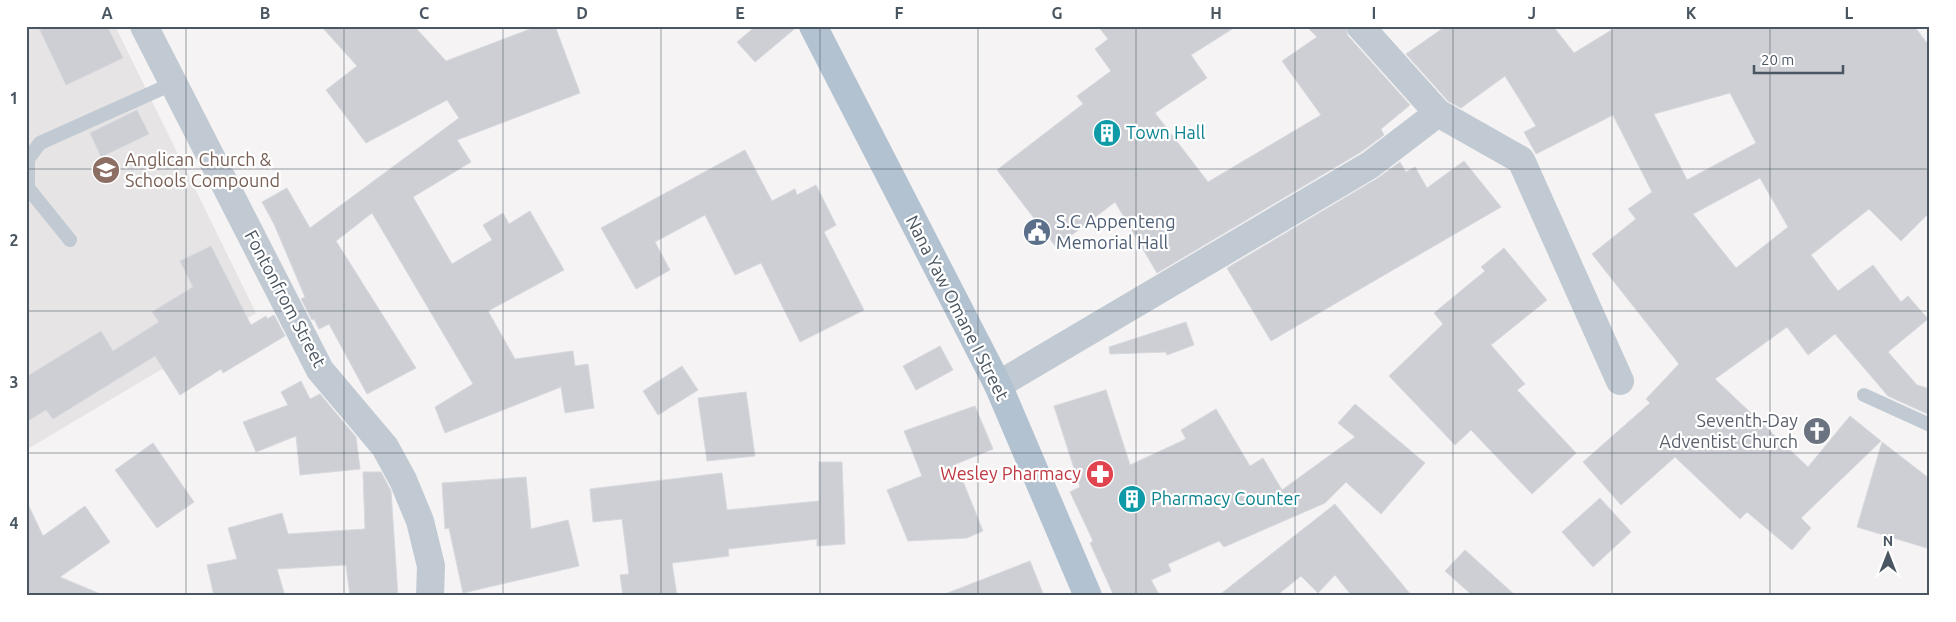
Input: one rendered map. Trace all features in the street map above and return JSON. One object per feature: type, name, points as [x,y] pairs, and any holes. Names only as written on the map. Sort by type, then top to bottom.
[{"type":"main road","name":"Nana Yaw Omane I Street","points":[[813,26],[998,385],[1088,596]]},
{"type":"street","name":"Fontonfrom Street","points":[[144,26],[320,370],[385,447],[403,480],[420,521],[431,566],[430,596]]},
{"type":"street","points":[[1360,26],[1438,113],[1521,160],[1620,381]]},
{"type":"street","points":[[998,385],[1370,165],[1438,113]]},
{"type":"lane","points":[[70,240],[28,188],[28,160],[40,143],[174,84]]},
{"type":"lane","points":[[1864,395],[1930,424]]},
{"type":"shaded area","name":"Anglican Church & Schools Compound","points":[[26,26],[115,26],[256,313],[26,450]]},
{"type":"building","points":[[38,26],[107,26],[123,58],[66,85]]},
{"type":"building","points":[[321,26],[414,26],[446,61],[538,26],[555,26],[580,93],[457,140],[471,162],[413,197],[452,264],[492,240],[483,225],[503,213],[509,224],[530,211],[564,270],[488,311],[515,359],[573,351],[575,366],[588,364],[594,408],[565,413],[561,387],[445,433],[435,407],[473,384],[372,213],[336,241],[416,368],[367,394],[329,324],[319,329],[314,319],[312,320],[301,299],[305,297],[274,224],[262,202],[287,188],[310,228],[459,118],[447,100],[366,143],[326,90],[357,66]]},
{"type":"building","points":[[756,26],[798,26],[755,62],[737,42]]},
{"type":"building","points":[[1098,26],[1237,26],[1191,55],[1207,78],[1155,113],[1208,182],[1321,115],[1282,61],[1317,37],[1306,26],[1345,26],[1348,36],[1410,105],[1381,129],[1384,135],[1361,152],[1157,273],[1115,202],[1056,247],[997,170],[1083,104],[1077,96],[1111,71],[1095,49],[1108,39]]},
{"type":"building","points":[[1446,26],[1553,26],[1574,53],[1618,26],[1914,26],[1930,47],[1930,212],[1901,241],[1869,209],[1811,255],[1838,291],[1873,265],[1901,302],[1908,296],[1928,319],[1888,352],[1917,385],[1930,389],[1930,415],[1888,396],[1835,334],[1808,355],[1787,327],[1715,379],[1808,467],[1850,416],[1881,441],[1801,518],[1811,528],[1792,550],[1747,512],[1740,519],[1675,457],[1621,505],[1583,462],[1650,403],[1646,399],[1679,364],[1592,254],[1636,219],[1628,209],[1652,192],[1613,115],[1536,154],[1524,132],[1536,126],[1505,76],[1461,108],[1448,101],[1406,54]],"holes":[[[1730,93],[1756,143],[1687,180],[1654,114]],[[1760,178],[1788,227],[1736,268],[1693,214]]]},
{"type":"building","points":[[137,110],[149,134],[101,157],[90,133]]},
{"type":"building","points":[[745,150],[772,201],[795,189],[797,195],[816,185],[836,225],[824,232],[864,310],[800,342],[761,263],[735,275],[705,215],[655,242],[670,270],[636,289],[601,228]]},
{"type":"building","points":[[1464,161],[1501,207],[1271,341],[1227,268],[1378,178],[1400,162],[1406,172],[1415,167],[1427,188]]},
{"type":"building","points":[[211,246],[251,325],[266,316],[267,319],[274,315],[285,336],[223,373],[221,369],[180,395],[155,356],[53,419],[46,410],[26,422],[26,377],[101,331],[113,351],[159,322],[152,312],[193,287],[180,261]]},
{"type":"building","points":[[1504,248],[1547,300],[1491,345],[1525,384],[1517,390],[1576,453],[1532,494],[1471,430],[1455,445],[1389,376],[1443,324],[1434,313],[1485,271],[1481,267]]},
{"type":"building","points":[[1186,322],[1194,345],[1167,355],[1166,352],[1110,354],[1109,347]]},
{"type":"building","points":[[940,346],[953,370],[916,390],[903,366]]},
{"type":"building","points":[[682,366],[698,390],[658,415],[643,391]]},
{"type":"building","points":[[301,381],[310,399],[320,394],[356,437],[360,469],[300,475],[296,436],[256,452],[243,422],[288,405],[281,392]]},
{"type":"building","points":[[1106,390],[1130,465],[1186,439],[1181,430],[1216,409],[1250,466],[1263,458],[1282,490],[1355,437],[1338,423],[1355,404],[1425,463],[1381,514],[1346,482],[1325,503],[1224,547],[1219,541],[1168,564],[1171,571],[1151,580],[1160,596],[1114,596],[1090,543],[1093,541],[1070,492],[1080,487],[1054,406]]},
{"type":"building","points":[[746,392],[755,456],[707,461],[698,398]]},
{"type":"building","points":[[975,406],[993,449],[956,464],[983,531],[967,538],[908,541],[887,490],[922,476],[904,431]]},
{"type":"building","points":[[1882,442],[1930,479],[1930,549],[1857,527]]},
{"type":"building","points":[[153,443],[194,502],[157,528],[115,470]]},
{"type":"building","points":[[819,462],[842,462],[845,544],[817,546],[817,539],[728,549],[729,556],[672,563],[677,596],[623,596],[620,575],[629,574],[622,519],[593,522],[590,489],[722,473],[727,510],[819,501]]},
{"type":"building","points":[[363,472],[381,472],[391,491],[398,596],[350,596],[346,565],[277,569],[285,596],[214,596],[207,565],[237,559],[228,528],[282,513],[288,534],[365,529]]},
{"type":"building","points":[[526,477],[531,529],[568,520],[579,566],[463,593],[449,528],[445,529],[442,483]]},
{"type":"building","points":[[1600,498],[1631,532],[1593,567],[1562,532]]},
{"type":"building","points":[[26,500],[43,536],[85,506],[110,542],[60,577],[105,596],[26,596]]},
{"type":"building","points":[[1335,504],[1412,596],[1352,596],[1335,575],[1318,593],[1301,576],[1276,596],[1218,596]]},
{"type":"building","points":[[1465,550],[1516,596],[1473,596],[1445,571]]},
{"type":"building","points":[[1030,561],[1044,596],[945,596],[945,594]]},
{"type":"place","name":"Town Hall","points":[[1107,133]]},
{"type":"place","name":"Anglican Church & Schools Compound","points":[[106,170]]},
{"type":"place","name":"S.C Appenteng Memorial Hall","points":[[1037,232]]},
{"type":"place","name":"Seventh-Day Adventist Church","points":[[1817,431]]},
{"type":"place","name":"Wesley Pharmacy","points":[[1100,474]]},
{"type":"place","name":"Pharmacy Counter","points":[[1132,499]]}]
